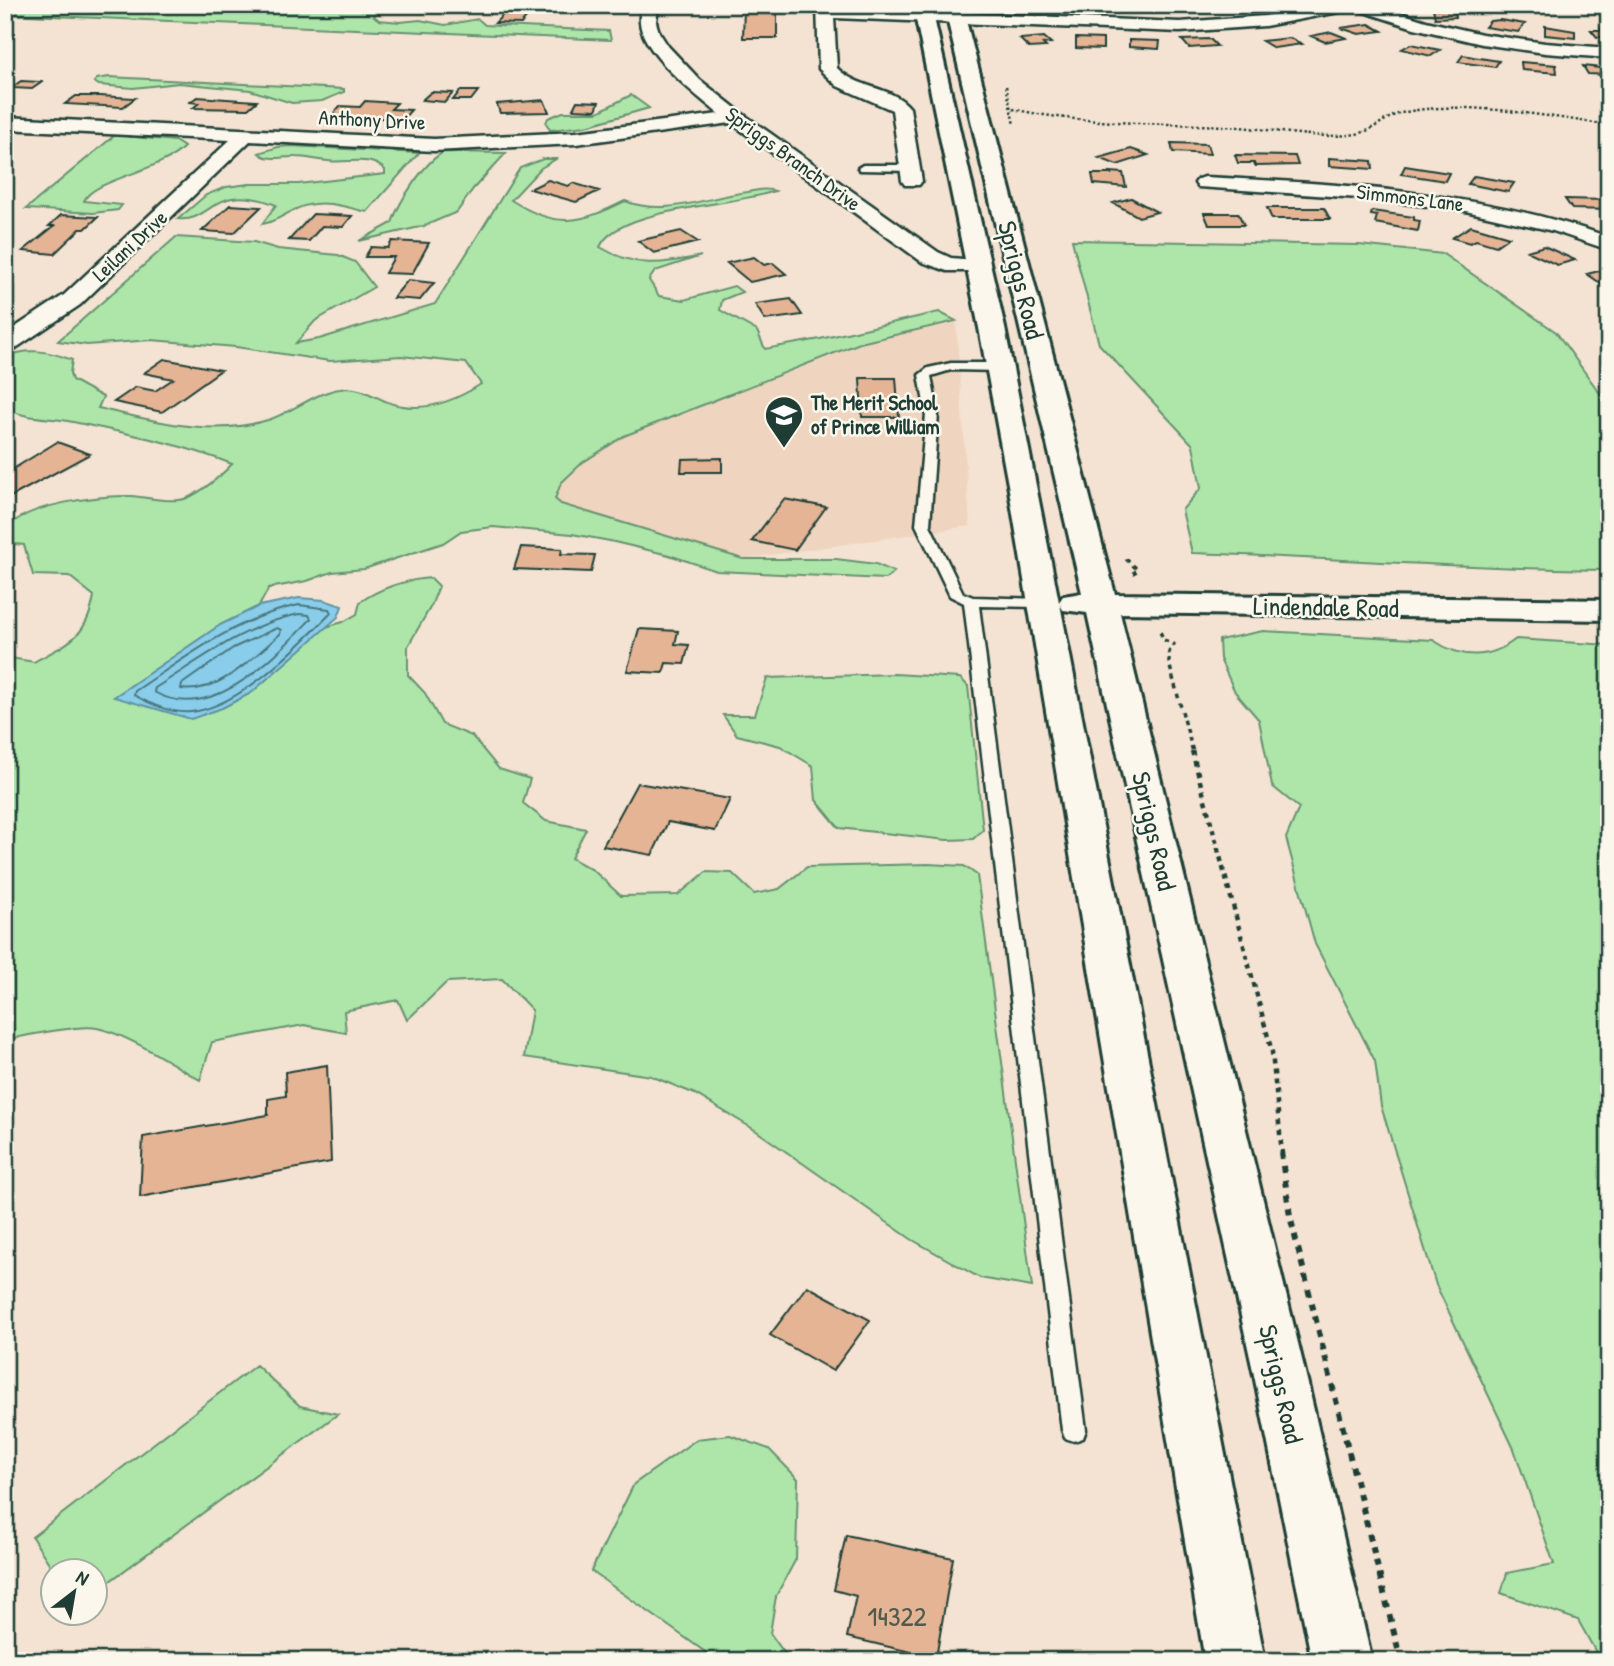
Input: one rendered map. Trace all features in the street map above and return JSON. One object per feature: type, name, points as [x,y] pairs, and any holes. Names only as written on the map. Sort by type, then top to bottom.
[{"type":"main road","name":"Spriggs Road","points":[[939,11],[979,106],[1101,604],[1342,1661]]},
{"type":"main road","name":"Spriggs Road","points":[[939,11],[978,266],[1043,603],[1235,1661]]},
{"type":"main road","name":"Lindendale Road","points":[[1043,603],[1609,610]]},
{"type":"street","name":"Spriggs Branch Drive","points":[[650,5],[648,22],[661,49],[694,84],[735,117],[937,261],[978,266]]},
{"type":"street","points":[[912,175],[901,108],[884,97],[842,81],[828,69],[826,9],[939,11],[1102,24],[1180,27],[1246,24],[1352,5]]},
{"type":"street","points":[[1359,5],[1457,36],[1522,46],[1609,53]]},
{"type":"street","points":[[1102,6],[1102,24]]},
{"type":"street","name":"Anthony Drive","points":[[5,123],[397,144],[481,145],[576,138],[735,117]]},
{"type":"street","name":"Leilani Drive","points":[[5,345],[72,300],[245,136]]},
{"type":"street","name":"Simmons Lane","points":[[1205,183],[1364,191],[1440,200],[1517,214],[1609,244]]},
{"type":"lane","points":[[863,168],[912,175]]},
{"type":"lane","points":[[999,367],[943,368],[925,375],[932,414],[923,525],[957,596],[971,601],[1043,603]]},
{"type":"lane","points":[[971,601],[1074,1430]]},
{"type":"path","points":[[979,106],[1052,117],[1320,134],[1355,134],[1378,127],[1385,120],[1399,114],[1435,110],[1496,110],[1609,125]]},
{"type":"path","points":[[1164,640],[1174,644],[1169,663],[1272,1052],[1278,1087],[1283,1183],[1401,1661]]},
{"type":"shaded area","name":"The Merit School of Prince William","points":[[956,321],[970,526],[744,559],[534,495],[624,436],[860,343]]},
{"type":"green space","points":[[5,5],[199,5],[195,9],[256,14],[269,5],[421,5],[379,9],[374,16],[379,20],[420,20],[445,25],[478,19],[485,25],[609,31],[611,40],[5,14]]},
{"type":"green space","points":[[109,77],[344,89],[344,92],[322,101],[292,103],[250,90],[179,83],[133,88],[99,85],[94,82]]},
{"type":"green space","points":[[631,95],[649,108],[586,126],[550,130],[546,123],[548,118],[563,112],[598,112]]},
{"type":"green space","points":[[115,135],[175,141],[184,147],[160,162],[100,187],[84,201],[122,205],[118,210],[93,213],[26,209]]},
{"type":"green space","points":[[291,146],[419,153],[367,212],[323,203],[302,207],[262,224],[276,205],[258,199],[237,197],[191,218],[178,219],[206,195],[226,187],[298,184],[385,174],[385,170],[372,162],[336,162],[299,157],[271,158],[259,153]]},
{"type":"green space","points":[[444,152],[506,153],[473,189],[457,212],[424,226],[359,241],[392,223],[413,183],[429,164]]},
{"type":"green space","points":[[543,159],[556,159],[541,168],[511,200],[541,216],[555,219],[568,220],[594,215],[625,201],[671,207],[732,194],[759,190],[775,191],[678,210],[629,223],[611,234],[600,247],[637,262],[673,261],[701,256],[655,271],[649,280],[659,296],[684,300],[734,286],[742,292],[722,300],[720,310],[757,331],[765,349],[939,312],[956,321],[860,343],[624,436],[582,463],[561,483],[555,499],[561,504],[743,559],[836,559],[876,564],[894,572],[885,579],[717,571],[669,555],[572,534],[493,527],[461,531],[443,543],[364,569],[332,572],[307,581],[269,588],[259,606],[220,625],[115,697],[222,708],[251,693],[326,627],[357,614],[360,602],[368,597],[394,585],[431,578],[439,586],[408,646],[408,675],[425,693],[442,724],[472,736],[499,769],[530,779],[523,803],[546,821],[586,829],[571,858],[593,870],[621,896],[678,895],[706,872],[732,873],[754,894],[779,889],[807,867],[928,864],[964,866],[977,875],[1032,1287],[980,1278],[911,1239],[755,1130],[695,1094],[651,1076],[524,1057],[532,1010],[502,979],[447,982],[407,1020],[398,1000],[344,1011],[346,1033],[304,1025],[212,1042],[200,1080],[135,1043],[97,1028],[66,1029],[5,1040],[5,657],[34,662],[66,644],[81,630],[91,610],[94,596],[69,576],[33,575],[24,545],[5,543],[6,532],[17,520],[30,513],[84,499],[131,496],[185,499],[207,486],[232,464],[153,440],[11,411],[5,406],[5,357],[38,351],[72,360],[72,380],[103,397],[98,408],[184,426],[249,425],[280,416],[322,394],[346,388],[410,407],[435,405],[459,397],[481,384],[466,363],[401,356],[330,361],[236,347],[151,340],[87,345],[58,341],[176,237],[254,242],[278,249],[338,255],[355,262],[374,287],[315,321],[296,343],[319,339],[435,304],[520,168]]},
{"type":"green space","points":[[1072,240],[1359,245],[1443,254],[1556,332],[1609,406],[1609,570],[1453,566],[1192,553],[1182,510],[1201,488],[1193,445],[1099,344]]},
{"type":"green space","points":[[1263,631],[1433,640],[1454,651],[1475,655],[1496,651],[1516,639],[1609,645],[1609,1661],[1586,1661],[1598,1656],[1578,1620],[1501,1593],[1507,1573],[1554,1564],[1514,1449],[1436,1285],[1381,1106],[1375,1061],[1315,944],[1286,838],[1299,808],[1272,786],[1259,720],[1235,692],[1220,659],[1219,640]]},
{"type":"green space","points":[[895,674],[960,678],[968,686],[983,830],[973,839],[947,840],[839,828],[816,800],[813,766],[780,746],[737,735],[723,715],[755,715],[767,678]]},
{"type":"green space","points":[[256,1365],[300,1406],[338,1414],[108,1582],[108,1558],[46,1558],[32,1537]]},
{"type":"green space","points":[[730,1435],[769,1449],[798,1479],[796,1559],[776,1596],[770,1633],[790,1661],[718,1661],[591,1571],[634,1484],[697,1439]]},
{"type":"water","points":[[299,598],[324,600],[342,606],[338,617],[251,693],[222,708],[191,719],[114,697],[220,625],[259,606]]},
{"type":"building","points":[[738,5],[777,5],[777,38],[743,38],[744,8],[738,8]]},
{"type":"building","points":[[1154,5],[1174,5],[1186,11],[1170,13]]},
{"type":"building","points":[[510,7],[535,8],[521,24],[495,23]]},
{"type":"building","points":[[1433,8],[1455,10],[1456,17],[1435,18]]},
{"type":"building","points":[[1490,21],[1525,24],[1518,32],[1485,27]]},
{"type":"building","points":[[1369,24],[1382,31],[1359,34],[1341,28]]},
{"type":"building","points":[[1545,26],[1575,31],[1575,38],[1545,35]]},
{"type":"building","points":[[1601,28],[1609,28],[1609,37],[1597,37],[1591,30],[1602,30]]},
{"type":"building","points":[[1331,32],[1346,38],[1325,42],[1311,36]]},
{"type":"building","points":[[1044,37],[1051,43],[1043,44],[1046,47],[1029,48],[1020,39]]},
{"type":"building","points":[[1076,38],[1103,39],[1103,49],[1076,48]]},
{"type":"building","points":[[1290,38],[1302,44],[1274,48],[1262,41]]},
{"type":"building","points":[[1210,39],[1217,46],[1189,48],[1182,40]]},
{"type":"building","points":[[1129,40],[1160,41],[1159,49],[1129,47]]},
{"type":"building","points":[[1411,44],[1440,50],[1431,56],[1402,49]]},
{"type":"building","points":[[1463,55],[1499,61],[1495,67],[1458,62]]},
{"type":"building","points":[[1521,62],[1556,65],[1557,73],[1522,70]]},
{"type":"building","points":[[1583,66],[1609,69],[1609,75],[1588,74]]},
{"type":"building","points":[[21,81],[42,82],[32,89],[11,88]]},
{"type":"building","points":[[460,91],[478,91],[471,100],[453,100]]},
{"type":"building","points":[[431,92],[453,93],[445,102],[422,100]]},
{"type":"building","points":[[76,96],[135,98],[123,107],[65,104]]},
{"type":"building","points":[[197,97],[257,101],[248,109],[193,108],[199,103],[190,102]]},
{"type":"building","points":[[544,100],[549,112],[500,113],[497,104]]},
{"type":"building","points":[[365,101],[397,103],[391,109],[411,110],[403,119],[331,116],[340,106],[360,107]]},
{"type":"building","points":[[577,101],[599,102],[596,110],[573,109]]},
{"type":"building","points":[[1171,143],[1207,144],[1210,154],[1173,152]]},
{"type":"building","points":[[1131,149],[1148,155],[1117,165],[1099,158]]},
{"type":"building","points":[[1235,155],[1295,156],[1298,165],[1255,166],[1254,163],[1238,163]]},
{"type":"building","points":[[1329,158],[1372,161],[1373,169],[1329,166]]},
{"type":"building","points":[[1405,166],[1449,173],[1445,181],[1401,174]]},
{"type":"building","points":[[1110,172],[1123,173],[1126,187],[1094,184],[1092,174],[1111,174]]},
{"type":"building","points":[[1474,176],[1514,183],[1508,192],[1468,184]]},
{"type":"building","points":[[548,180],[568,186],[573,183],[599,191],[576,202],[530,189]]},
{"type":"building","points":[[1131,198],[1157,212],[1139,217],[1113,203]]},
{"type":"building","points":[[1565,199],[1606,200],[1609,210],[1572,209]]},
{"type":"building","points":[[230,205],[261,207],[234,233],[202,231]]},
{"type":"building","points":[[1267,208],[1324,208],[1330,219],[1272,219]]},
{"type":"building","points":[[1372,211],[1414,217],[1414,220],[1420,221],[1418,231],[1375,223],[1377,216],[1371,215]]},
{"type":"building","points":[[1204,213],[1238,213],[1244,225],[1209,225]]},
{"type":"building","points":[[313,214],[352,216],[343,227],[322,226],[309,241],[289,240]]},
{"type":"building","points":[[61,215],[98,217],[85,229],[80,229],[54,254],[23,251],[54,226],[49,226]]},
{"type":"building","points":[[1471,226],[1509,237],[1496,246],[1476,240],[1470,243],[1452,238]]},
{"type":"building","points":[[681,231],[698,242],[654,253],[638,241]]},
{"type":"building","points":[[392,241],[429,243],[412,274],[385,273],[394,257],[365,257],[371,247],[388,248]]},
{"type":"building","points":[[1544,246],[1575,260],[1557,265],[1527,251]]},
{"type":"building","points":[[754,257],[764,265],[773,263],[786,274],[750,282],[727,263]]},
{"type":"building","points":[[1603,270],[1609,273],[1609,289],[1587,274]]},
{"type":"building","points":[[408,280],[434,283],[420,300],[393,298]]},
{"type":"building","points":[[791,299],[802,315],[765,320],[755,304]]},
{"type":"building","points":[[164,359],[221,370],[162,412],[114,402],[136,387],[155,391],[173,379],[144,373]]},
{"type":"building","points":[[860,378],[896,378],[899,417],[862,417]]},
{"type":"building","points":[[57,442],[90,454],[5,500],[5,474]]},
{"type":"building","points":[[722,458],[722,472],[681,472],[682,459]]},
{"type":"building","points":[[784,499],[826,507],[795,550],[752,541]]},
{"type":"building","points":[[521,547],[562,549],[561,554],[595,555],[591,572],[514,569]]},
{"type":"building","points":[[639,629],[678,631],[675,644],[689,645],[684,664],[666,663],[663,673],[627,671]]},
{"type":"building","points":[[637,783],[730,799],[715,831],[668,822],[652,855],[603,846]]},
{"type":"building","points":[[327,1065],[331,1162],[140,1197],[143,1137],[268,1115],[268,1099],[286,1096],[285,1072]]},
{"type":"building","points":[[807,1286],[870,1320],[833,1371],[770,1335]]},
{"type":"building","points":[[846,1535],[953,1558],[936,1658],[847,1637],[856,1596],[834,1590]]},
{"type":"place","name":"The Merit School of Prince William","points":[[784,449]]}]
